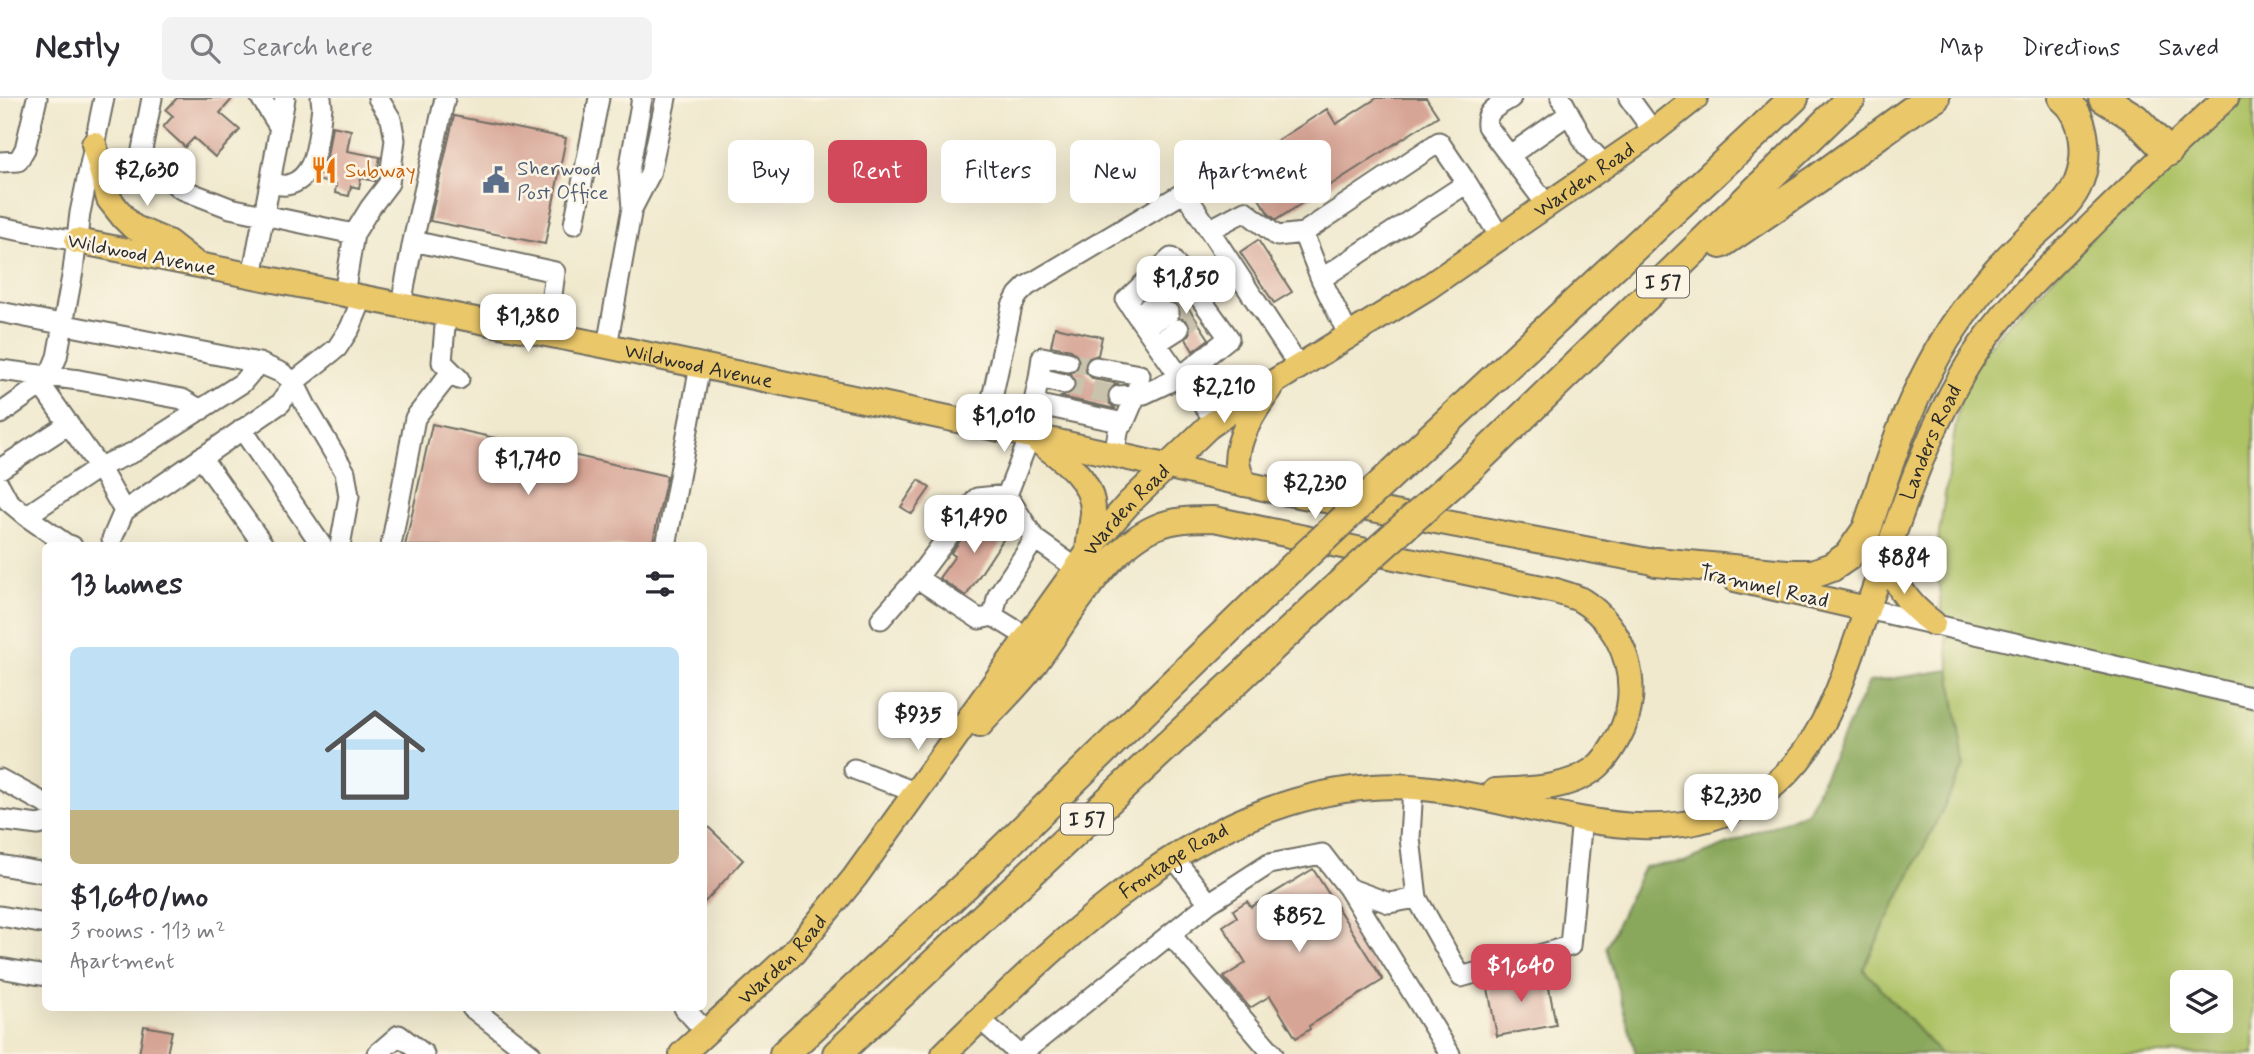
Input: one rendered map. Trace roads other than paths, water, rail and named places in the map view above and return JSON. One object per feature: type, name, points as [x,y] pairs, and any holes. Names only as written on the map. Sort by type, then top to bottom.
[{"type":"highway","name":"I 57","points":[[784,1054],[969,882],[1272,587],[1794,98]]},
{"type":"highway","name":"I 57","points":[[837,1054],[1339,585],[1473,465],[1852,98]]},
{"type":"highway","points":[[1660,285],[1911,111],[1935,98]]},
{"type":"highway","points":[[1656,562],[1800,575],[1832,567],[1857,547],[1867,529],[1907,416],[1944,342],[1997,270],[2060,208],[2079,184],[2084,162],[2084,141],[2072,106],[2063,98]]},
{"type":"highway","points":[[2103,98],[2135,118],[2168,152]]},
{"type":"main road","name":"Warden Road","points":[[682,1054],[793,953],[855,877],[917,793],[1082,561],[1129,503],[1167,467],[1216,421],[1428,287],[1605,165],[1695,98]]},
{"type":"main road","name":"Landers Road","points":[[1459,793],[1614,825],[1673,826],[1740,808],[1767,791],[1804,755],[1833,704],[1918,470],[1939,420],[1972,360],[2018,299],[2226,98]]},
{"type":"main road","points":[[94,144],[109,199],[124,218],[133,227],[168,242],[199,266]]},
{"type":"main road","name":"Wildwood Avenue","points":[[77,241],[607,346],[1244,484],[1395,513]]},
{"type":"main road","points":[[1244,484],[1237,465],[1238,452],[1255,408],[1278,380]]},
{"type":"main road","points":[[1028,436],[1062,458],[1085,482],[1093,510],[1082,561]]},
{"type":"main road","name":"Trammel Road","points":[[1395,513],[1656,562],[1867,609]]},
{"type":"main road","points":[[917,793],[1032,668],[1108,563],[1130,542],[1157,526],[1185,519],[1214,519],[1556,591],[1581,600],[1615,633],[1625,654],[1631,678],[1630,700],[1625,725],[1612,749],[1594,769],[1564,784],[1535,789],[1459,793]]},
{"type":"main road","points":[[1889,550],[1895,581],[1905,598],[1917,612],[1933,623]]},
{"type":"main road","name":"Frontage Road","points":[[944,1054],[1087,922],[1174,857],[1225,829],[1286,803],[1325,793],[1371,787],[1413,786],[1459,793]]},
{"type":"street","points":[[0,162],[18,161],[22,155],[37,98]]},
{"type":"street","points":[[0,414],[45,380],[57,357],[104,98]]},
{"type":"street","points":[[152,98],[142,150],[145,160],[181,189],[263,216],[354,234]]},
{"type":"street","points":[[261,98],[280,128]]},
{"type":"street","points":[[252,276],[285,98]]},
{"type":"street","points":[[270,183],[287,186],[306,176],[311,167],[322,107],[321,98]]},
{"type":"street","points":[[112,539],[124,510],[281,403],[295,382],[337,348],[350,328],[354,295],[354,234],[390,183],[395,140],[391,119],[378,98]]},
{"type":"street","points":[[401,305],[445,98]]},
{"type":"street","points":[[574,224],[599,98]]},
{"type":"street","points":[[607,346],[632,208],[629,171],[642,98]]},
{"type":"street","points":[[632,208],[650,174],[666,98]]},
{"type":"street","points":[[1511,98],[1489,112],[1486,117],[1487,126],[1547,205]]},
{"type":"street","points":[[1629,98],[1653,131]]},
{"type":"street","points":[[1510,155],[1565,106],[1586,145],[1605,165]]},
{"type":"street","points":[[1209,230],[1245,211],[1277,236],[1303,233],[1438,142],[1500,237]]},
{"type":"street","points":[[1321,279],[1467,183]]},
{"type":"street","points":[[986,426],[1012,306],[1018,295],[1027,286],[1193,188],[1209,230],[1299,367]]},
{"type":"street","name":"Wildwood Avenue","points":[[0,226],[77,241]]},
{"type":"street","points":[[1303,233],[1321,279],[1349,336]]},
{"type":"street","points":[[413,241],[555,272],[547,334]]},
{"type":"street","points":[[1128,396],[1144,394],[1180,377],[1229,338],[1184,304],[1171,258],[1126,300],[1180,377],[1216,421]]},
{"type":"street","points":[[1146,328],[1184,304]]},
{"type":"street","points":[[1146,328],[1184,304]]},
{"type":"street","points":[[0,312],[259,363],[282,373],[295,382],[306,407],[345,472],[349,496],[336,542]]},
{"type":"street","points":[[392,542],[415,418],[455,376],[442,362],[446,314]]},
{"type":"street","points":[[1007,495],[1028,436],[1042,357],[1068,362]]},
{"type":"street","points":[[26,516],[99,467],[134,452],[201,410],[242,383],[259,363]]},
{"type":"street","points":[[667,542],[700,366]]},
{"type":"street","points":[[1035,404],[1124,423],[1128,396],[1140,375],[1096,367]]},
{"type":"street","points":[[0,370],[45,380],[182,399],[201,410]]},
{"type":"street","points":[[1039,378],[1064,384]]},
{"type":"street","points":[[45,380],[69,424],[99,467],[124,510]]},
{"type":"street","points":[[1114,455],[1120,422]]},
{"type":"street","points":[[0,470],[69,424]]},
{"type":"street","points":[[242,429],[332,542]]},
{"type":"street","points":[[201,457],[261,542]]},
{"type":"street","points":[[0,486],[8,500],[26,516],[63,542]]},
{"type":"street","points":[[1007,495],[1035,539],[1082,561]]},
{"type":"street","points":[[881,619],[917,578],[977,498],[1007,495]]},
{"type":"street","points":[[993,616],[998,595],[1035,539]]},
{"type":"street","points":[[917,578],[979,619],[993,616],[1027,637]]},
{"type":"street","name":"Trammel Road","points":[[1867,609],[2254,698]]},
{"type":"street","points":[[855,769],[917,793]]},
{"type":"street","points":[[0,779],[42,802]]},
{"type":"street","points":[[1413,786],[1410,838],[1417,898],[1461,977],[1570,946],[1582,818]]},
{"type":"street","points":[[0,820],[42,824]]},
{"type":"street","points":[[980,1019],[1020,1054],[1209,903],[1269,864],[1322,853],[1348,888],[1450,1054]]},
{"type":"street","points":[[1174,857],[1209,903]]},
{"type":"street","points":[[0,865],[42,872]]},
{"type":"street","points":[[1348,888],[1389,903],[1417,898]]},
{"type":"street","points":[[0,916],[42,923]]},
{"type":"street","points":[[1170,934],[1273,1054]]},
{"type":"street","points":[[0,968],[42,975]]},
{"type":"street","points":[[476,1011],[531,1054]]},
{"type":"street","points":[[687,1011],[706,1032]]},
{"type":"street","points":[[377,1054],[399,1035],[424,1054]]},
{"type":"tunnel","points":[[1160,300],[1176,289]]},
{"type":"tunnel","points":[[1169,313],[1185,303]]},
{"type":"tunnel","points":[[1179,329],[1194,317]]},
{"type":"tunnel","points":[[1068,362],[1096,367]]},
{"type":"tunnel","points":[[1064,384],[1119,396]]},
{"type":"place","name":"Subway","points":[[324,170]]},
{"type":"place","name":"Sherwood Post Office","points":[[496,180]]}]
